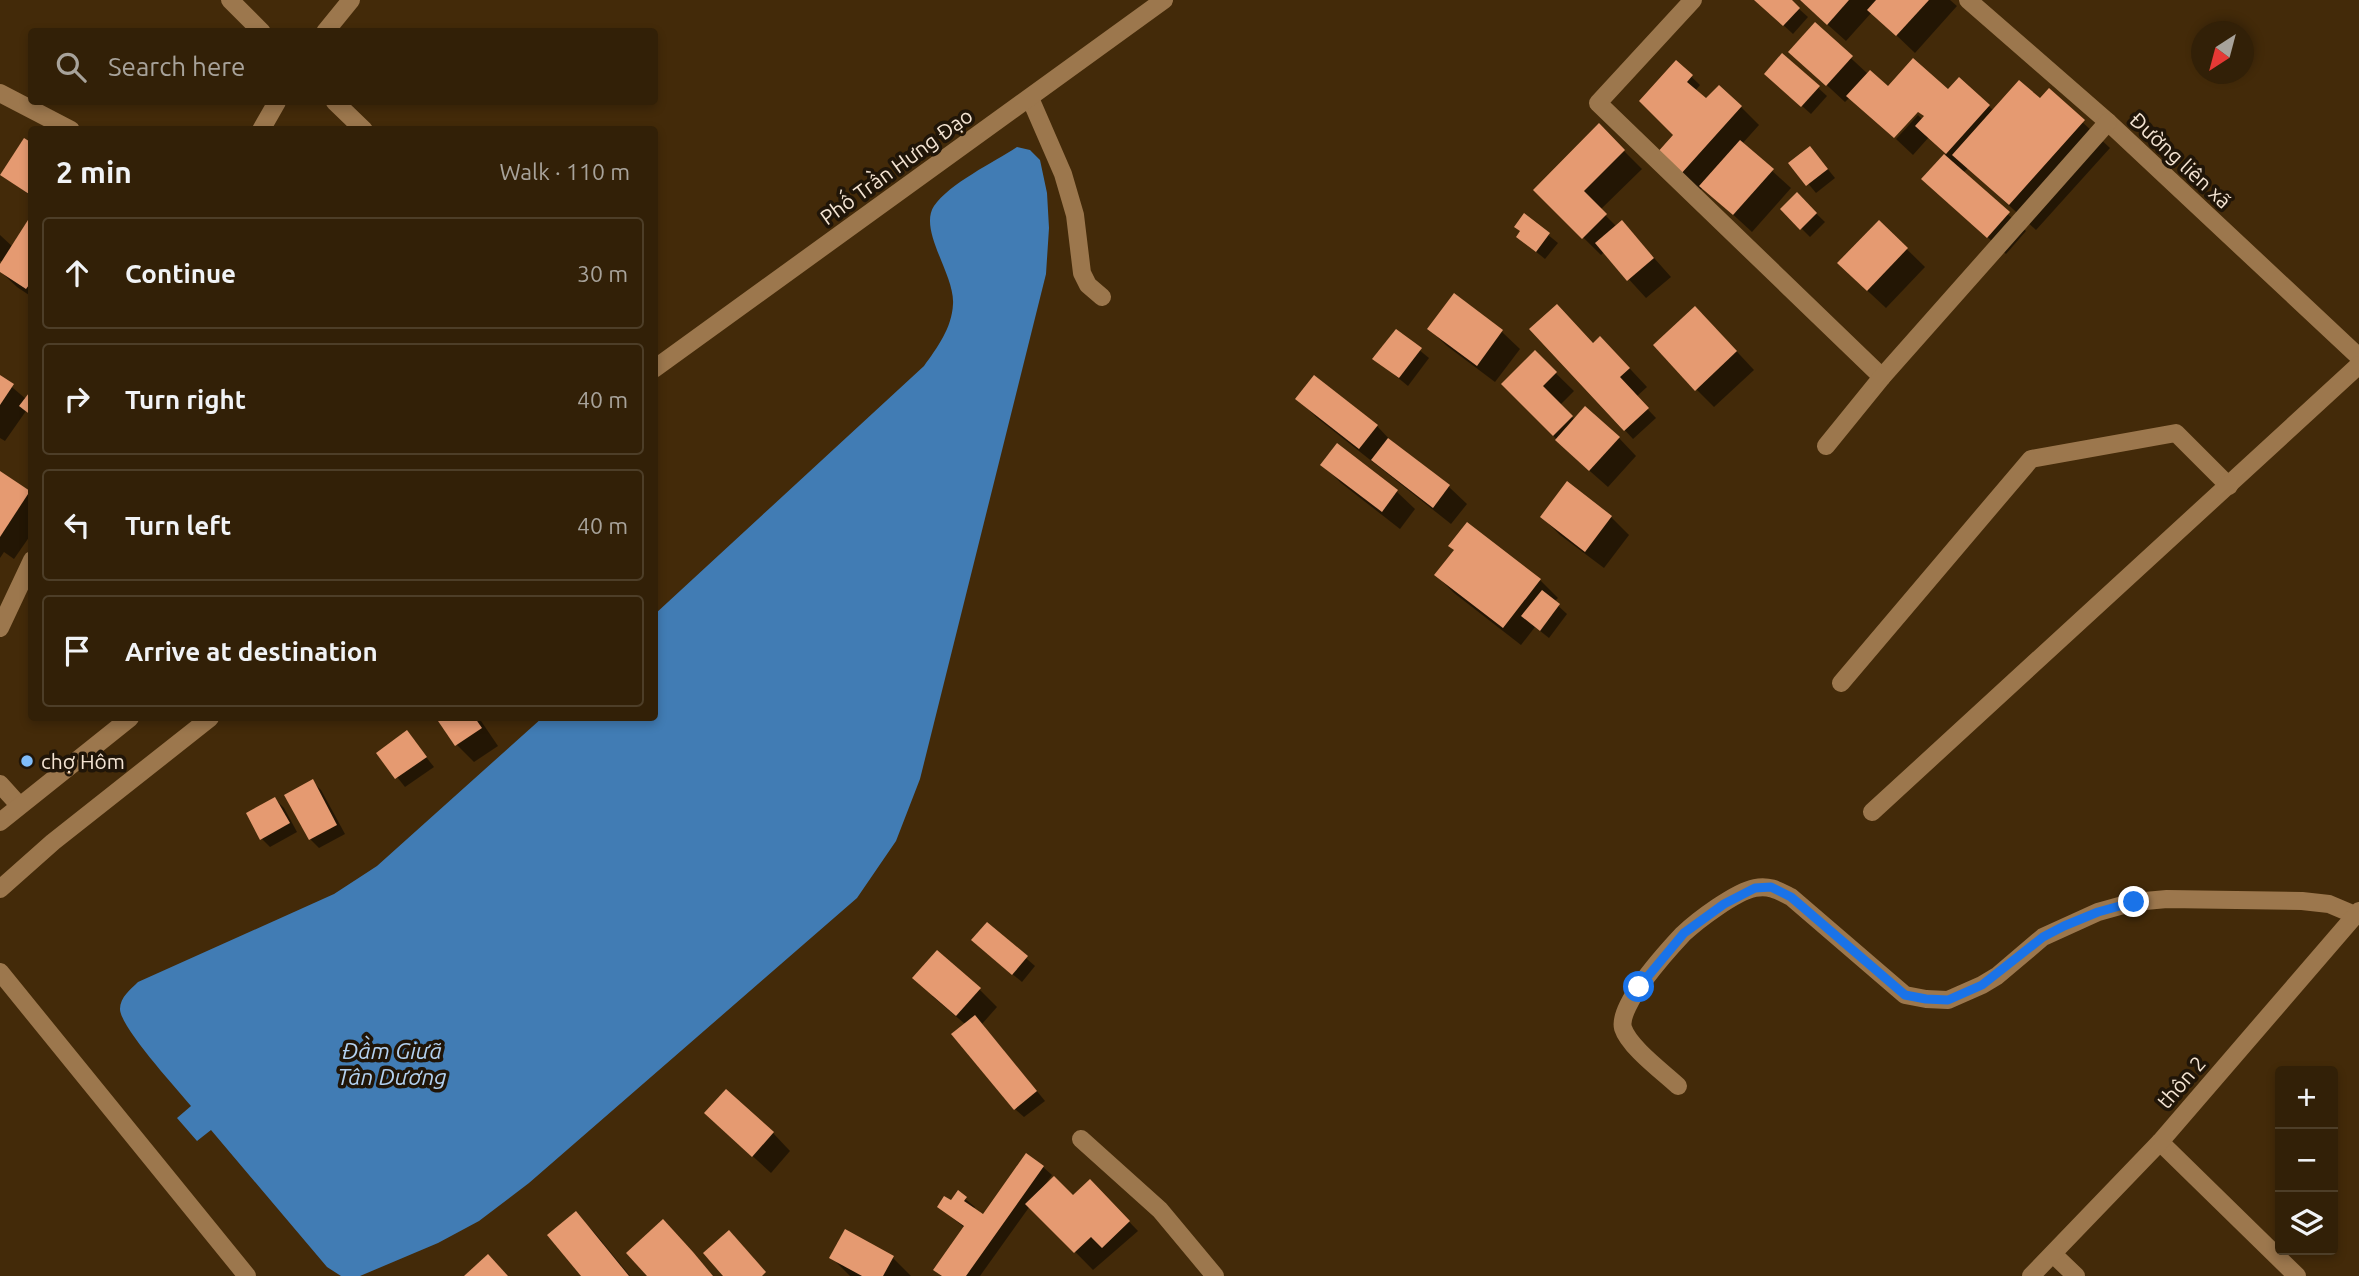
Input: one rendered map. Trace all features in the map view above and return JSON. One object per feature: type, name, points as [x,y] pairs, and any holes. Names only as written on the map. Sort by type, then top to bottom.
[{"type":"street","points":[[230,0],[258,28]]},
{"type":"street","points":[[328,28],[351,0]]},
{"type":"street","name":"Phố Trần Hưng Đạo","points":[[658,366],[1164,0]]},
{"type":"street","points":[[1693,0],[1598,103],[1882,377]]},
{"type":"street","name":"Đường liên xã","points":[[1968,0],[2108,122],[2359,357]]},
{"type":"street","points":[[0,93],[63,126]]},
{"type":"street","points":[[1030,97],[1063,174],[1074,215],[1082,273],[1088,285],[1101,297]]},
{"type":"street","points":[[263,126],[275,105]]},
{"type":"street","points":[[338,105],[360,126]]},
{"type":"street","points":[[1826,446],[1882,377],[2108,122]]},
{"type":"street","points":[[1872,812],[2359,365]]},
{"type":"street","points":[[1841,683],[2031,459],[2176,433],[2229,486]]},
{"type":"street","points":[[0,628],[28,568]]},
{"type":"street","points":[[0,822],[126,721]]},
{"type":"street","points":[[0,889],[53,842],[206,721]]},
{"type":"street","points":[[0,785],[19,805]]},
{"type":"street","points":[[1678,1086],[1630,1041],[1622,1026],[1626,1010],[1639,987],[1684,933],[1724,904],[1755,888],[1771,887],[1791,897],[1905,995],[1948,1000],[1982,985],[2043,937],[2098,912],[2134,902],[2167,899],[2302,901],[2329,904],[2357,913]]},
{"type":"street","name":"thôn 2","points":[[2031,1276],[2160,1142],[2357,913]]},
{"type":"street","points":[[0,972],[247,1276]]},
{"type":"street","points":[[1081,1139],[1160,1210],[1215,1276]]},
{"type":"street","points":[[2160,1142],[2297,1276]]},
{"type":"street","points":[[2053,1254],[2076,1276]]},
{"type":"water","name":"Đầm Giữa Tân Dương","points":[[1017,147],[1030,150],[1040,160],[1047,193],[1049,228],[1046,274],[920,779],[896,841],[857,898],[529,1183],[479,1221],[438,1243],[360,1276],[341,1276],[327,1267],[211,1130],[197,1141],[177,1118],[191,1106],[150,1058],[122,1018],[120,1005],[124,997],[138,982],[334,894],[377,866],[539,721],[658,721],[658,611],[924,366],[939,345],[947,329],[953,304],[949,280],[930,227],[930,216],[941,198],[961,182]]},
{"type":"building","points":[[1754,0],[1792,0],[1800,8],[1783,26]]},
{"type":"building","points":[[1800,0],[1849,0],[1827,25]]},
{"type":"building","points":[[1876,0],[1929,0],[1896,36],[1867,10]]},
{"type":"building","points":[[1815,22],[1853,56],[1826,86],[1788,52]]},
{"type":"building","points":[[1782,53],[1820,86],[1801,107],[1764,74]]},
{"type":"building","points":[[1913,58],[1948,89],[1959,77],[1990,105],[1946,154],[1915,126],[1924,116],[1918,112],[1894,138],[1846,96],[1870,70],[1888,86]]},
{"type":"building","points":[[1676,60],[1693,75],[1687,82],[1706,98],[1719,85],[1742,106],[1680,175],[1656,154],[1673,135],[1639,101]]},
{"type":"building","points":[[2019,80],[2040,98],[2049,88],[2085,120],[2009,205],[1952,155]]},
{"type":"building","points":[[1599,123],[1625,150],[1584,191],[1607,214],[1582,239],[1533,190]]},
{"type":"building","points":[[24,138],[28,140],[28,193],[0,175]]},
{"type":"building","points":[[1740,140],[1774,169],[1733,215],[1699,186]]},
{"type":"building","points":[[1810,146],[1828,169],[1806,186],[1788,163]]},
{"type":"building","points":[[1944,154],[2010,212],[1987,238],[1921,179]]},
{"type":"building","points":[[1797,192],[1817,213],[1800,230],[1780,209]]},
{"type":"building","points":[[1524,213],[1550,233],[1536,252],[1516,237],[1520,231],[1514,227]]},
{"type":"building","points":[[28,220],[26,289],[0,272],[0,264]]},
{"type":"building","points":[[1622,220],[1654,258],[1627,281],[1595,243]]},
{"type":"building","points":[[1879,220],[1908,248],[1867,291],[1837,263]]},
{"type":"building","points":[[1454,293],[1503,330],[1477,366],[1427,329]]},
{"type":"building","points":[[1557,304],[1593,343],[1600,336],[1630,368],[1620,377],[1649,408],[1624,431],[1529,329]]},
{"type":"building","points":[[1695,306],[1737,351],[1695,391],[1653,345]]},
{"type":"building","points":[[1396,329],[1422,348],[1399,378],[1372,359]]},
{"type":"building","points":[[1535,350],[1557,372],[1543,386],[1573,416],[1553,436],[1501,384]]},
{"type":"building","points":[[0,375],[14,384],[0,405]]},
{"type":"building","points":[[1314,375],[1378,425],[1359,449],[1295,399]]},
{"type":"building","points":[[28,394],[28,413],[19,406]]},
{"type":"building","points":[[1585,406],[1620,437],[1589,471],[1555,440]]},
{"type":"building","points":[[1388,438],[1450,485],[1433,508],[1371,460]]},
{"type":"building","points":[[1337,443],[1398,490],[1382,512],[1320,465]]},
{"type":"building","points":[[0,471],[28,490],[28,494],[0,537]]},
{"type":"building","points":[[1567,481],[1612,516],[1585,552],[1540,517]]},
{"type":"building","points":[[1467,522],[1541,579],[1503,628],[1434,575],[1454,550],[1448,546]]},
{"type":"building","points":[[1542,590],[1560,604],[1540,631],[1521,616]]},
{"type":"building","points":[[438,721],[477,721],[482,728],[455,746]]},
{"type":"building","points":[[407,730],[427,757],[395,779],[376,753]]},
{"type":"building","points":[[313,779],[337,825],[309,840],[284,795]]},
{"type":"building","points":[[275,797],[290,823],[260,840],[246,813]]},
{"type":"building","points":[[987,922],[1028,956],[1012,975],[971,940]]},
{"type":"building","points":[[937,950],[981,988],[956,1016],[912,978]]},
{"type":"building","points":[[975,1015],[1037,1091],[1014,1110],[951,1034]]},
{"type":"building","points":[[726,1089],[774,1132],[752,1157],[704,1113]]},
{"type":"building","points":[[1026,1153],[1044,1166],[966,1276],[942,1276],[933,1270],[964,1226],[937,1207],[944,1196],[951,1200],[958,1190],[967,1197],[964,1201],[983,1214]]},
{"type":"building","points":[[1054,1176],[1073,1195],[1090,1179],[1130,1221],[1102,1248],[1091,1237],[1074,1253],[1025,1204]]},
{"type":"building","points":[[576,1211],[629,1276],[581,1276],[547,1235]]},
{"type":"building","points":[[663,1219],[713,1276],[647,1276],[626,1253]]},
{"type":"building","points":[[845,1229],[894,1256],[883,1276],[862,1276],[829,1258]]},
{"type":"building","points":[[729,1230],[766,1272],[762,1276],[723,1276],[703,1253]]},
{"type":"building","points":[[488,1254],[508,1276],[464,1276]]},
{"type":"place","name":"chợ Hôm","points":[[27,761]]},
{"type":"route","points":[[1639,987],[1684,933],[1724,904],[1755,888],[1771,887],[1791,897],[1905,995],[1948,1000],[1997,976],[2043,937],[2098,912],[2134,902]]}]
